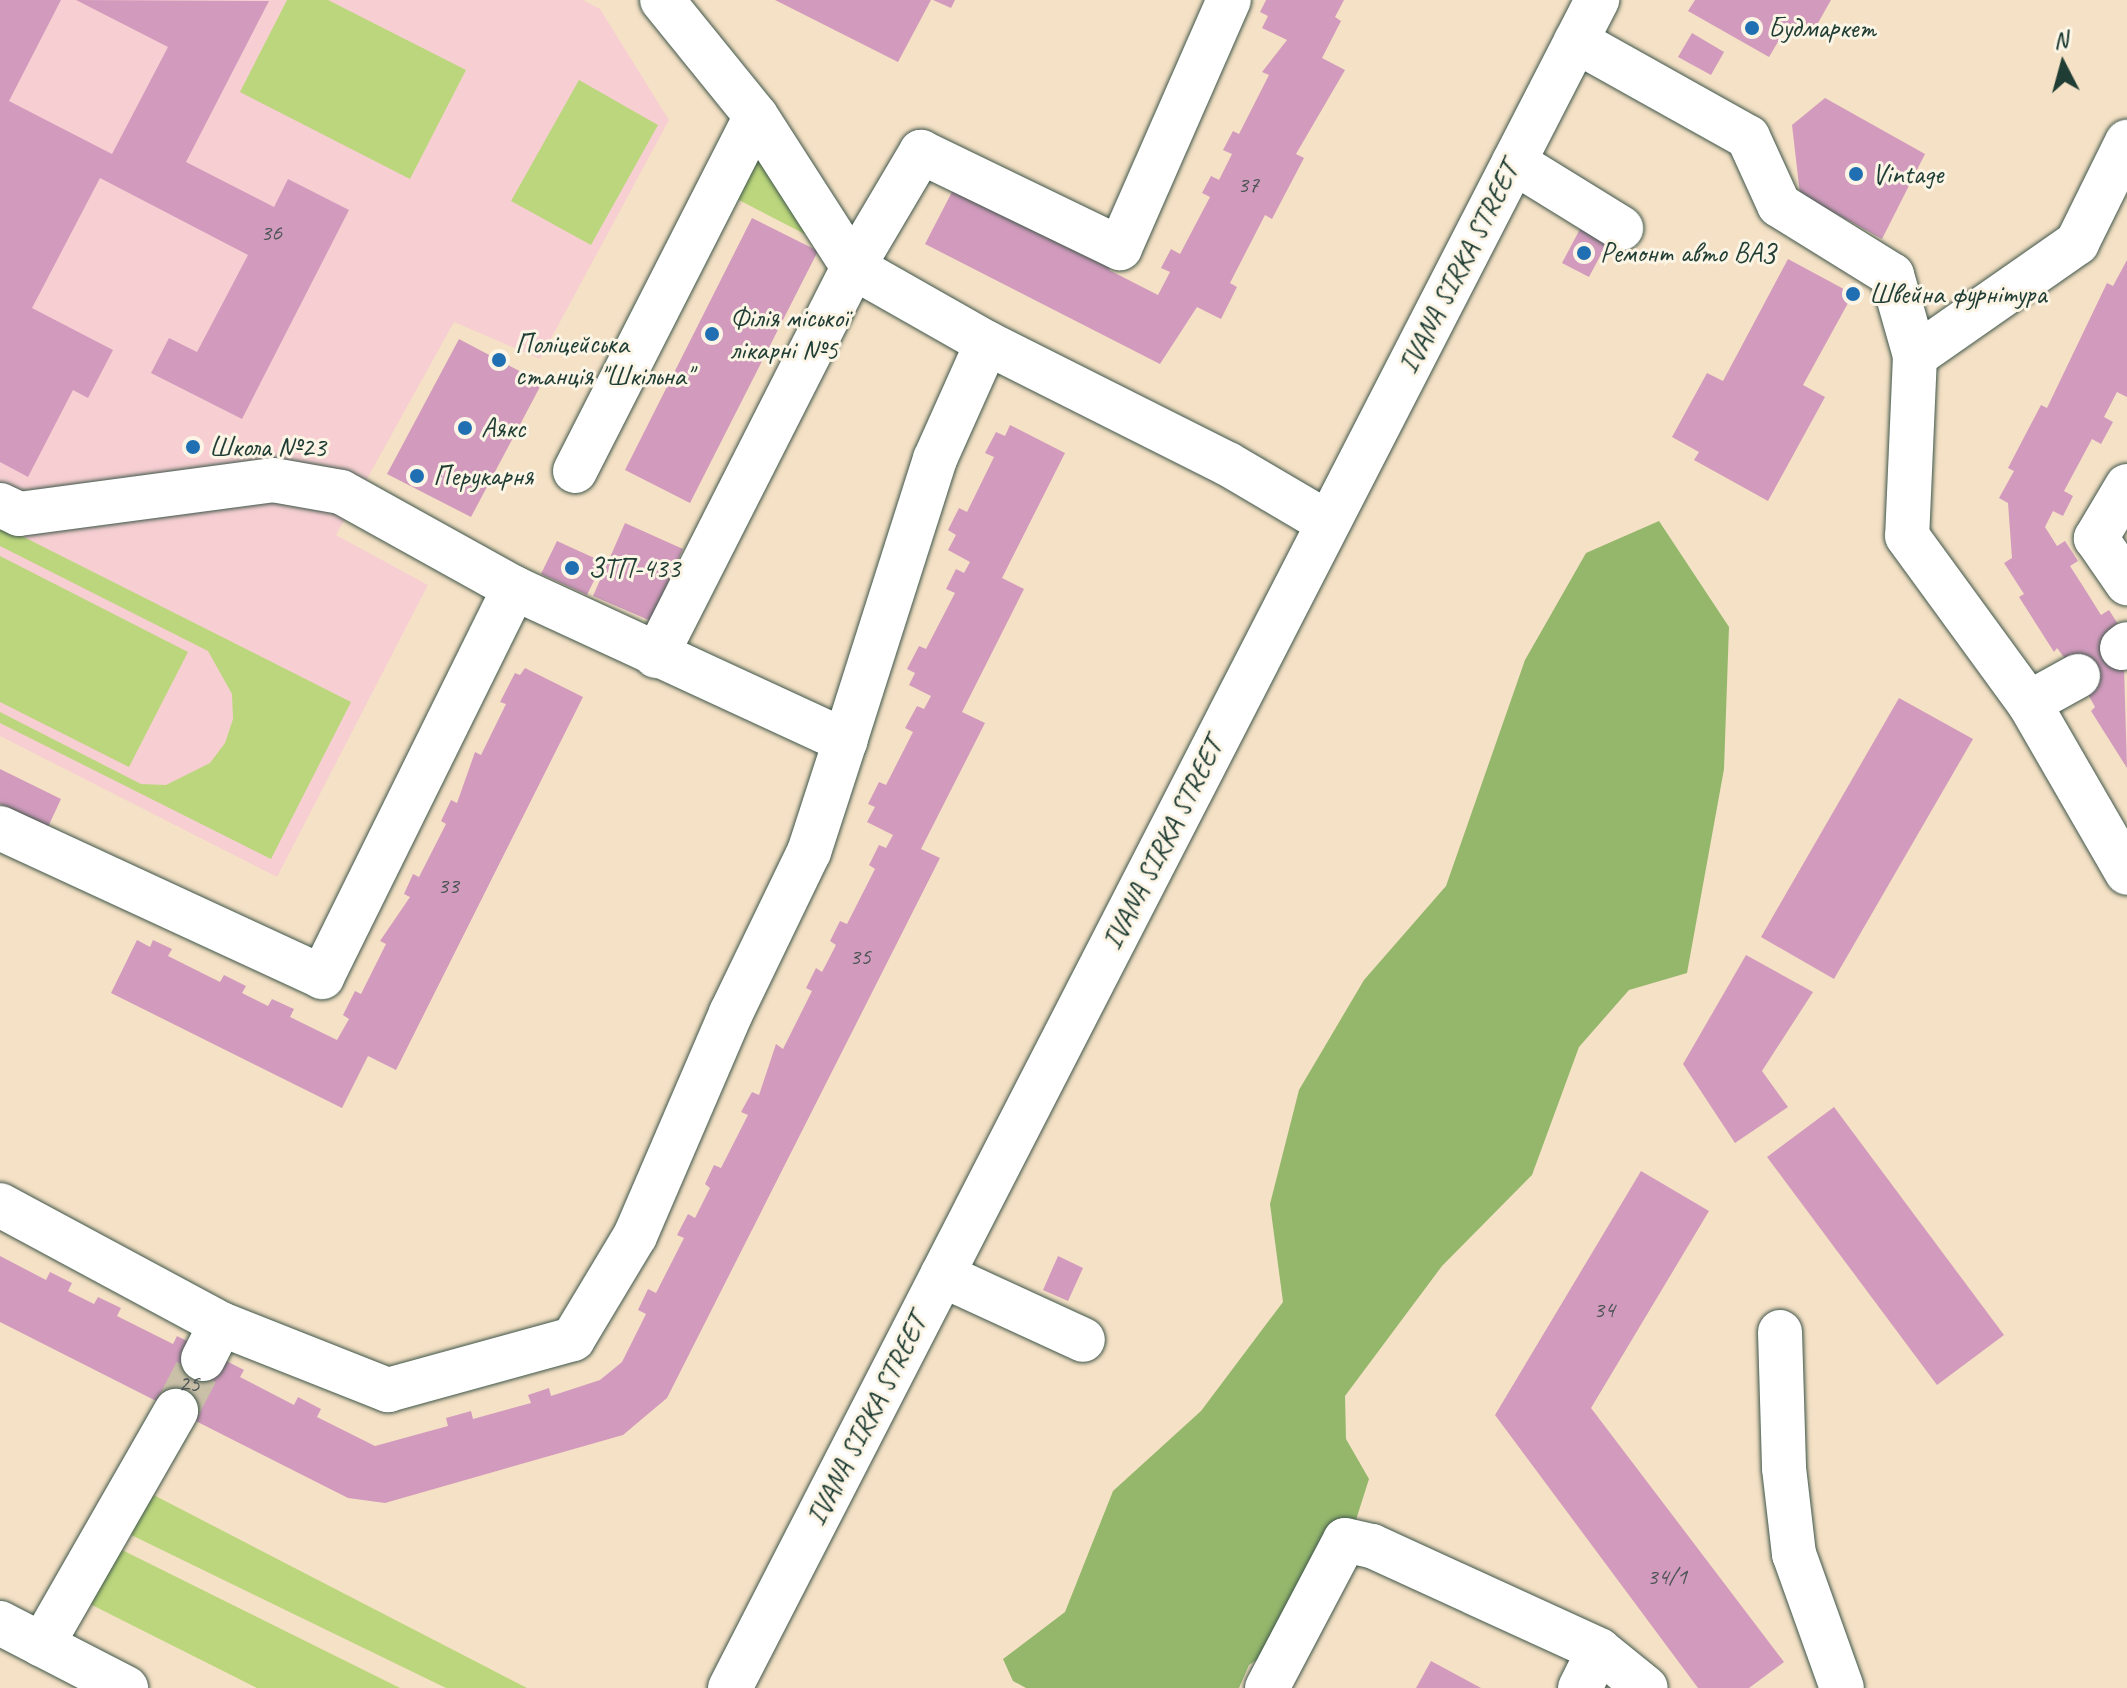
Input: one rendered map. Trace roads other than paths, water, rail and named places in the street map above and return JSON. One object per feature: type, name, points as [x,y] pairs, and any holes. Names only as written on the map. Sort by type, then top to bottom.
[{"type":"street","points":[[662,0],[756,116],[853,267],[987,343],[1214,456],[1328,523]]},
{"type":"street","points":[[656,656],[853,267],[921,152],[1120,248],[1229,0]]},
{"type":"street","name":"IVANA SIRKA STREET","points":[[730,1688],[1597,0]]},
{"type":"street","points":[[1576,41],[1748,137],[1779,205],[1892,275],[1915,356],[1907,536],[2029,703],[2127,873]]},
{"type":"street","points":[[575,471],[756,116]]},
{"type":"street","points":[[1915,356],[2077,243],[2127,142]]},
{"type":"street","points":[[1514,162],[1621,228]]},
{"type":"street","points":[[0,1205],[212,1342],[388,1390],[573,1339],[635,1236],[731,1013],[809,852],[935,459],[987,343]]},
{"type":"street","points":[[0,505],[19,514],[273,480],[341,492],[514,588],[845,741]]},
{"type":"street","points":[[2127,486],[2096,538],[2127,583]]},
{"type":"street","points":[[0,828],[322,977],[514,588]]},
{"type":"street","points":[[2029,703],[2078,676]]},
{"type":"street","points":[[942,1275],[1083,1340]]},
{"type":"street","points":[[1780,1332],[1784,1468],[1794,1554],[1842,1688]]},
{"type":"street","points":[[42,1645],[176,1411]]},
{"type":"street","points":[[1267,1688],[1345,1540],[1372,1546],[1589,1669],[1646,1688]]},
{"type":"street","points":[[0,1623],[126,1688]]},
{"type":"tunnel","points":[[176,1411],[203,1359]]},
{"type":"place","name":"Будмаркет","points":[[1752,28]]},
{"type":"place","name":"Vintage","points":[[1856,174]]},
{"type":"place","name":"Ремонт авто ВАЗ","points":[[1584,253]]},
{"type":"place","name":"Швейна фурнітура","points":[[1853,294]]},
{"type":"place","name":"Філія міської лікарні №5","points":[[712,334]]},
{"type":"place","name":"Поліцейська станція \"Шкільна\"","points":[[499,360]]},
{"type":"place","name":"Аякс","points":[[465,428]]},
{"type":"place","name":"Школа №23","points":[[193,447]]},
{"type":"place","name":"Перукарня","points":[[417,476]]},
{"type":"place","name":"ЗТП-433","points":[[572,568]]}]
